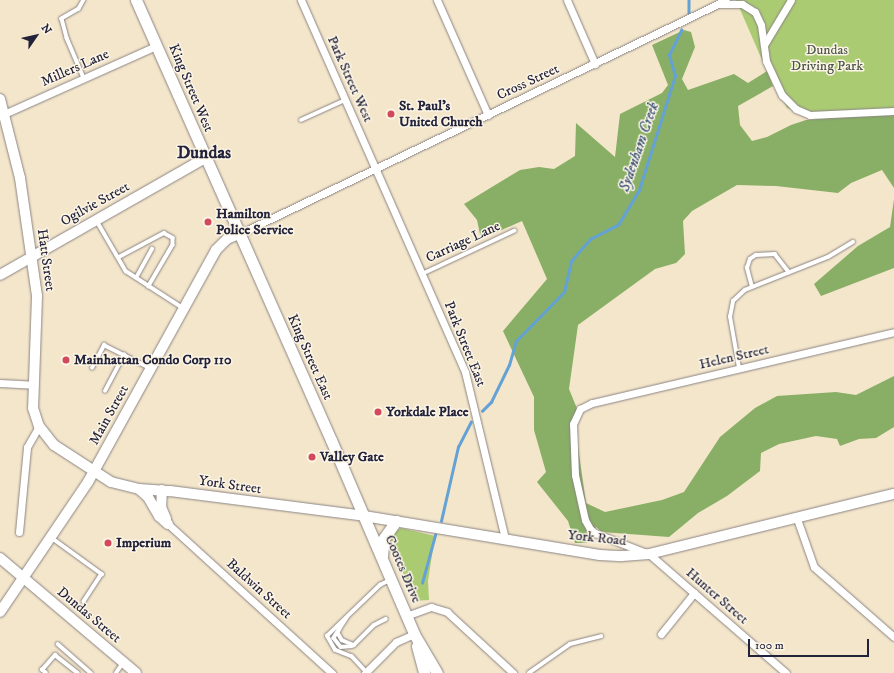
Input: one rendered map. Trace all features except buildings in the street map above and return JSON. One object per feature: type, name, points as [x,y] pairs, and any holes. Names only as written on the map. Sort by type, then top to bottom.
[{"type":"main road","name":"King Street West","points":[[136,0],[228,210]]},
{"type":"main road","name":"King Street East","points":[[228,210],[364,516]]},
{"type":"main road","name":"Cootes Drive","points":[[364,516],[414,634],[437,673]]},
{"type":"main road","points":[[382,558],[384,538],[396,521]]},
{"type":"main road","name":"Cootes Drive","points":[[414,634],[424,673]]},
{"type":"street","name":"Park Street West","points":[[301,0],[375,168]]},
{"type":"street","points":[[437,0],[488,115]]},
{"type":"street","points":[[567,0],[596,64]]},
{"type":"street","points":[[764,45],[791,0]]},
{"type":"street","points":[[721,1],[742,4],[755,12],[761,25],[766,61],[782,95],[796,109],[810,115],[894,111]]},
{"type":"street","name":"Cross Street","points":[[239,234],[596,64],[721,1]]},
{"type":"street","name":"Millers Lane","points":[[4,114],[156,46]]},
{"type":"street","name":"Hatt Street","points":[[0,99],[20,178],[32,257],[38,319],[33,385],[33,408],[39,426],[54,445],[94,472]]},
{"type":"street","name":"Ogilvie Street","points":[[0,276],[205,158]]},
{"type":"street","name":"Park Street East","points":[[375,168],[454,343],[468,382],[505,538]]},
{"type":"street","name":"Main Street","points":[[0,612],[52,537],[94,472],[216,250],[227,240],[239,234]]},
{"type":"street","name":"Helen Street","points":[[580,409],[592,403],[894,332]]},
{"type":"street","points":[[0,383],[33,385]]},
{"type":"street","name":"Hunter Street","points":[[580,409],[573,424],[575,475],[585,520],[595,533],[649,554],[786,673]]},
{"type":"street","points":[[19,532],[28,447],[39,426]]},
{"type":"street","name":"York Street","points":[[94,472],[111,482],[139,489],[162,490],[364,516]]},
{"type":"street","points":[[139,489],[148,497],[159,516],[168,524]]},
{"type":"street","points":[[162,490],[161,507],[168,524]]},
{"type":"street","name":"York Road","points":[[364,516],[505,538],[600,555],[649,554],[796,516],[894,494]]},
{"type":"street","points":[[796,516],[814,567],[894,637]]},
{"type":"street","name":"Baldwin Street","points":[[168,524],[332,673]]},
{"type":"street","name":"Dundas Street","points":[[0,558],[136,673]]},
{"type":"street","points":[[661,634],[694,593]]},
{"type":"street","points":[[406,616],[428,608],[440,608],[513,673]]},
{"type":"street","points":[[366,672],[396,642],[414,634]]},
{"type":"lane","points":[[84,0],[79,10],[62,19],[67,38],[84,78]]},
{"type":"lane","points":[[301,120],[345,100]]},
{"type":"lane","points":[[97,220],[126,271],[183,308]]},
{"type":"lane","name":"Carriage Lane","points":[[422,274],[514,231]]},
{"type":"lane","points":[[118,257],[164,233],[173,238],[173,245],[149,286]]},
{"type":"lane","points":[[739,369],[730,317],[733,301],[752,287],[828,257],[853,242]]},
{"type":"lane","points":[[136,278],[152,249]]},
{"type":"lane","points":[[752,287],[747,268],[750,259],[756,256],[775,254],[789,272]]},
{"type":"lane","points":[[92,368],[104,345],[150,368]]},
{"type":"lane","points":[[105,391],[124,355]]},
{"type":"lane","points":[[52,537],[102,574],[84,602]]},
{"type":"lane","points":[[366,672],[352,657],[335,650],[328,639],[329,632],[348,617],[380,585],[391,580]]},
{"type":"lane","points":[[348,617],[338,633],[342,640],[354,645],[374,625],[386,619]]},
{"type":"lane","points":[[529,673],[570,644],[601,636]]},
{"type":"lane","points":[[58,644],[91,673]]},
{"type":"lane","points":[[46,673],[42,670],[55,655],[78,673]]},
{"type":"lane","points":[[116,673],[124,662]]},
{"type":"green space","name":"Dundas Driving Park","points":[[736,0],[894,0],[894,117],[809,115],[787,108],[766,69]]},
{"type":"green space","points":[[684,30],[691,32],[695,47],[682,79],[688,90],[734,74],[748,83],[767,71],[773,86],[738,106],[740,125],[752,141],[767,137],[791,125],[806,120],[877,114],[894,115],[894,188],[882,170],[851,183],[838,193],[776,186],[737,185],[692,211],[683,221],[685,254],[676,263],[655,269],[578,325],[569,389],[578,411],[575,426],[586,503],[605,512],[662,500],[684,492],[720,437],[755,408],[777,396],[836,392],[856,395],[894,376],[894,427],[876,438],[859,439],[840,446],[837,439],[816,436],[779,444],[761,453],[760,471],[727,496],[698,513],[669,537],[602,532],[596,527],[587,543],[575,543],[568,521],[537,482],[546,472],[534,430],[534,397],[503,331],[547,279],[522,221],[481,239],[477,220],[464,204],[520,170],[539,167],[554,169],[575,156],[576,123],[615,157],[620,114],[662,93],[668,85],[652,45]]},
{"type":"green space","points":[[894,199],[894,268],[821,296],[814,284],[858,246],[890,227]]},
{"type":"green space","points":[[401,528],[435,536],[428,581],[429,600],[414,601],[391,541],[392,534]]},
{"type":"waterway","name":"Sydenham Creek","points":[[689,0],[689,13]]},
{"type":"waterway","name":"Sydenham Creek","points":[[482,411],[491,402],[509,365],[516,341],[564,292],[571,261],[590,239],[618,225],[639,190],[675,76],[669,55],[681,30]]},
{"type":"waterway","name":"Sydenham Creek","points":[[441,521],[458,447],[471,422]]},
{"type":"waterway","name":"Sydenham Creek","points":[[422,583],[435,535]]},
{"type":"place","name":"St. Paul's United Church","points":[[391,114]]},
{"type":"place","name":"Hamilton Police Service","points":[[208,222]]},
{"type":"place","name":"Mainhattan Condo Corp 110","points":[[66,360]]},
{"type":"place","name":"Yorkdale Place","points":[[378,412]]},
{"type":"place","name":"Valley Gate","points":[[312,457]]},
{"type":"place","name":"Imperium","points":[[108,543]]},
{"type":"district","name":"Dundas","points":[[204,153]]}]
